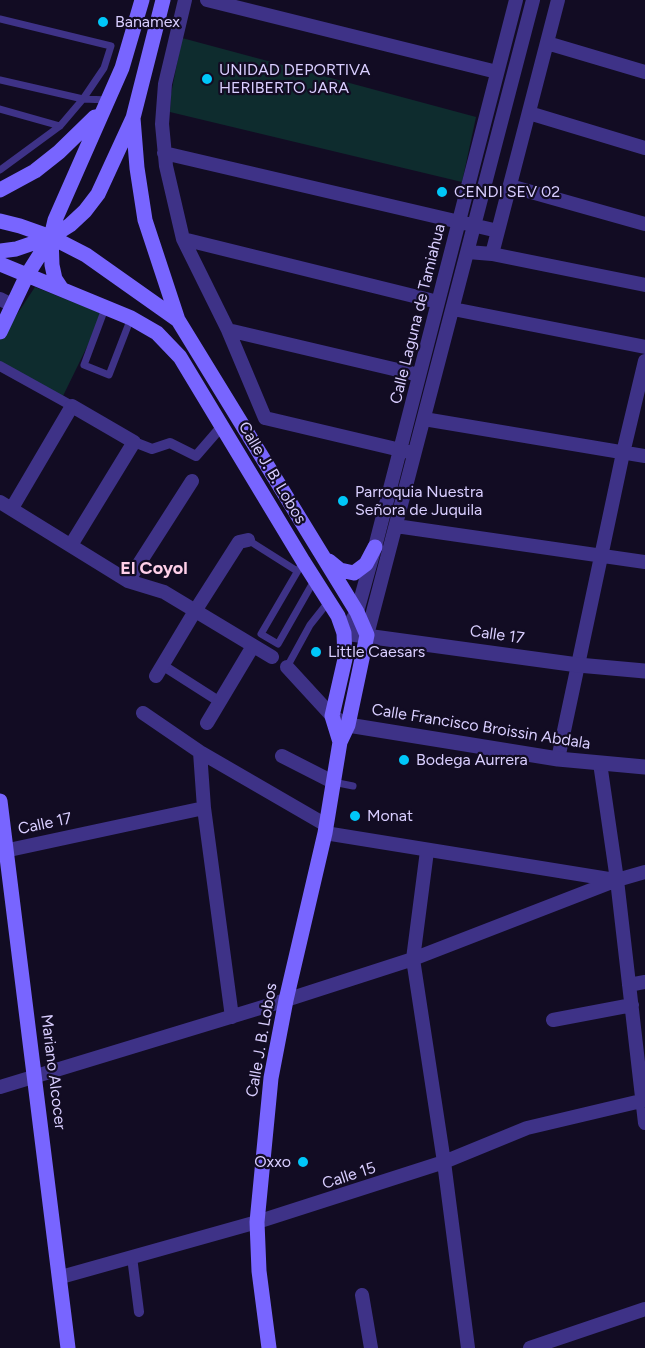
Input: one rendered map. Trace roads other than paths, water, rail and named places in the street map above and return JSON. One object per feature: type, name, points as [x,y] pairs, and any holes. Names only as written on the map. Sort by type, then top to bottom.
[{"type":"main road","points":[[61,288],[52,265],[51,237],[55,220],[122,68],[142,0]]},
{"type":"main road","points":[[0,250],[16,249],[51,237],[70,225],[98,194],[133,118],[164,0]]},
{"type":"main road","points":[[0,190],[35,171],[59,152],[90,123],[108,100]]},
{"type":"main road","points":[[133,118],[137,168],[145,220],[178,320]]},
{"type":"main road","points":[[0,221],[51,237],[86,255],[178,320]]},
{"type":"main road","points":[[0,332],[6,302],[27,275],[51,237]]},
{"type":"main road","name":"Calle J. B. Lobos","points":[[0,264],[131,318],[157,333],[180,357],[222,426],[300,566],[315,579],[338,616],[344,633],[345,659],[332,716],[340,742]]},
{"type":"main road","name":"Calle J. B. Lobos","points":[[178,320],[357,612],[367,635],[348,725],[340,742],[325,829],[286,1000],[271,1078],[257,1222],[259,1271],[269,1348]]},
{"type":"main road","points":[[320,551],[340,570],[354,573],[366,564],[375,547]]},
{"type":"main road","name":"Mariano Alcocer","points":[[0,801],[3,852],[36,1077],[68,1348]]},
{"type":"street","points":[[185,0],[165,84],[162,124],[164,153],[183,239],[228,330],[265,418]]},
{"type":"street","points":[[207,0],[497,72]]},
{"type":"street","name":"Calle Laguna de Tamiahua","points":[[367,635],[396,526],[419,375],[516,0]]},
{"type":"street","name":"Calle Laguna de Tamiahua","points":[[344,633],[357,612],[375,547],[408,451],[424,419],[533,0]]},
{"type":"street","points":[[492,254],[558,0]]},
{"type":"street","points":[[547,43],[645,72]]},
{"type":"street","points":[[529,113],[645,148]]},
{"type":"street","points":[[164,153],[498,231]]},
{"type":"street","points":[[510,186],[645,224]]},
{"type":"street","points":[[183,239],[438,302]]},
{"type":"street","points":[[468,252],[492,254],[645,285]]},
{"type":"street","points":[[453,309],[645,347]]},
{"type":"street","points":[[228,330],[419,375]]},
{"type":"street","points":[[558,759],[600,557],[645,361]]},
{"type":"street","points":[[0,366],[134,442],[152,449],[170,443],[196,456],[222,426]]},
{"type":"street","points":[[72,406],[6,505],[128,581],[164,592],[272,657]]},
{"type":"street","points":[[252,440],[265,418]]},
{"type":"street","points":[[265,418],[408,451]]},
{"type":"street","points":[[424,419],[645,456]]},
{"type":"street","points":[[71,545],[134,442]]},
{"type":"street","points":[[128,581],[192,481]]},
{"type":"street","points":[[396,526],[645,562]]},
{"type":"street","points":[[220,702],[159,671],[239,542],[248,540]]},
{"type":"street","name":"Calle 17","points":[[344,633],[645,672]]},
{"type":"street","points":[[207,723],[253,646]]},
{"type":"street","points":[[287,667],[332,716],[348,725]]},
{"type":"street","points":[[143,713],[200,752],[325,829],[427,851],[617,880]]},
{"type":"street","name":"Calle Francisco Broissin Abdala","points":[[348,725],[558,759],[645,766]]},
{"type":"street","name":"Calle J. B. Lobos","points":[[200,752],[204,808],[232,1017]]},
{"type":"street","points":[[282,756],[333,782]]},
{"type":"street","points":[[600,763],[617,880],[645,1123]]},
{"type":"street","name":"Calle 17","points":[[3,852],[204,808]]},
{"type":"street","points":[[427,851],[412,959],[444,1162],[468,1348]]},
{"type":"street","points":[[0,1087],[232,1017],[412,959],[617,880],[645,872]]},
{"type":"street","points":[[629,985],[645,982]]},
{"type":"street","points":[[553,1020],[632,1005]]},
{"type":"street","name":"Calle 15","points":[[61,1277],[257,1222],[444,1162],[527,1128],[643,1100]]},
{"type":"street","points":[[132,1257],[139,1312]]},
{"type":"street","points":[[362,1295],[371,1348]]},
{"type":"street","points":[[530,1348],[645,1309]]},
{"type":"lane","points":[[0,19],[111,46],[104,68],[83,99],[60,126],[0,170]]},
{"type":"lane","points":[[0,80],[83,99],[108,100]]},
{"type":"lane","points":[[0,109],[60,126]]},
{"type":"lane","points":[[104,314],[84,365],[109,375],[131,318]]},
{"type":"lane","points":[[248,540],[300,566],[261,634],[278,644],[315,579]]},
{"type":"lane","points":[[287,667],[310,624],[329,601]]},
{"type":"lane","points":[[333,782],[353,786]]},
{"type":"place","name":"Banamex","points":[[103,22]]},
{"type":"place","name":"UNIDAD DEPORTIVA HERIBERTO JARA","points":[[207,79]]},
{"type":"place","name":"CENDI SEV 02","points":[[442,192]]},
{"type":"place","name":"Parroquia Nuestra Señora de Juquila","points":[[343,501]]},
{"type":"place","name":"Little Caesars","points":[[316,652]]},
{"type":"place","name":"Bodega Aurrera","points":[[404,760]]},
{"type":"place","name":"Monat","points":[[355,816]]},
{"type":"place","name":"Oxxo","points":[[303,1162]]},
{"type":"district","name":"El Coyol","points":[[154,569]]}]
